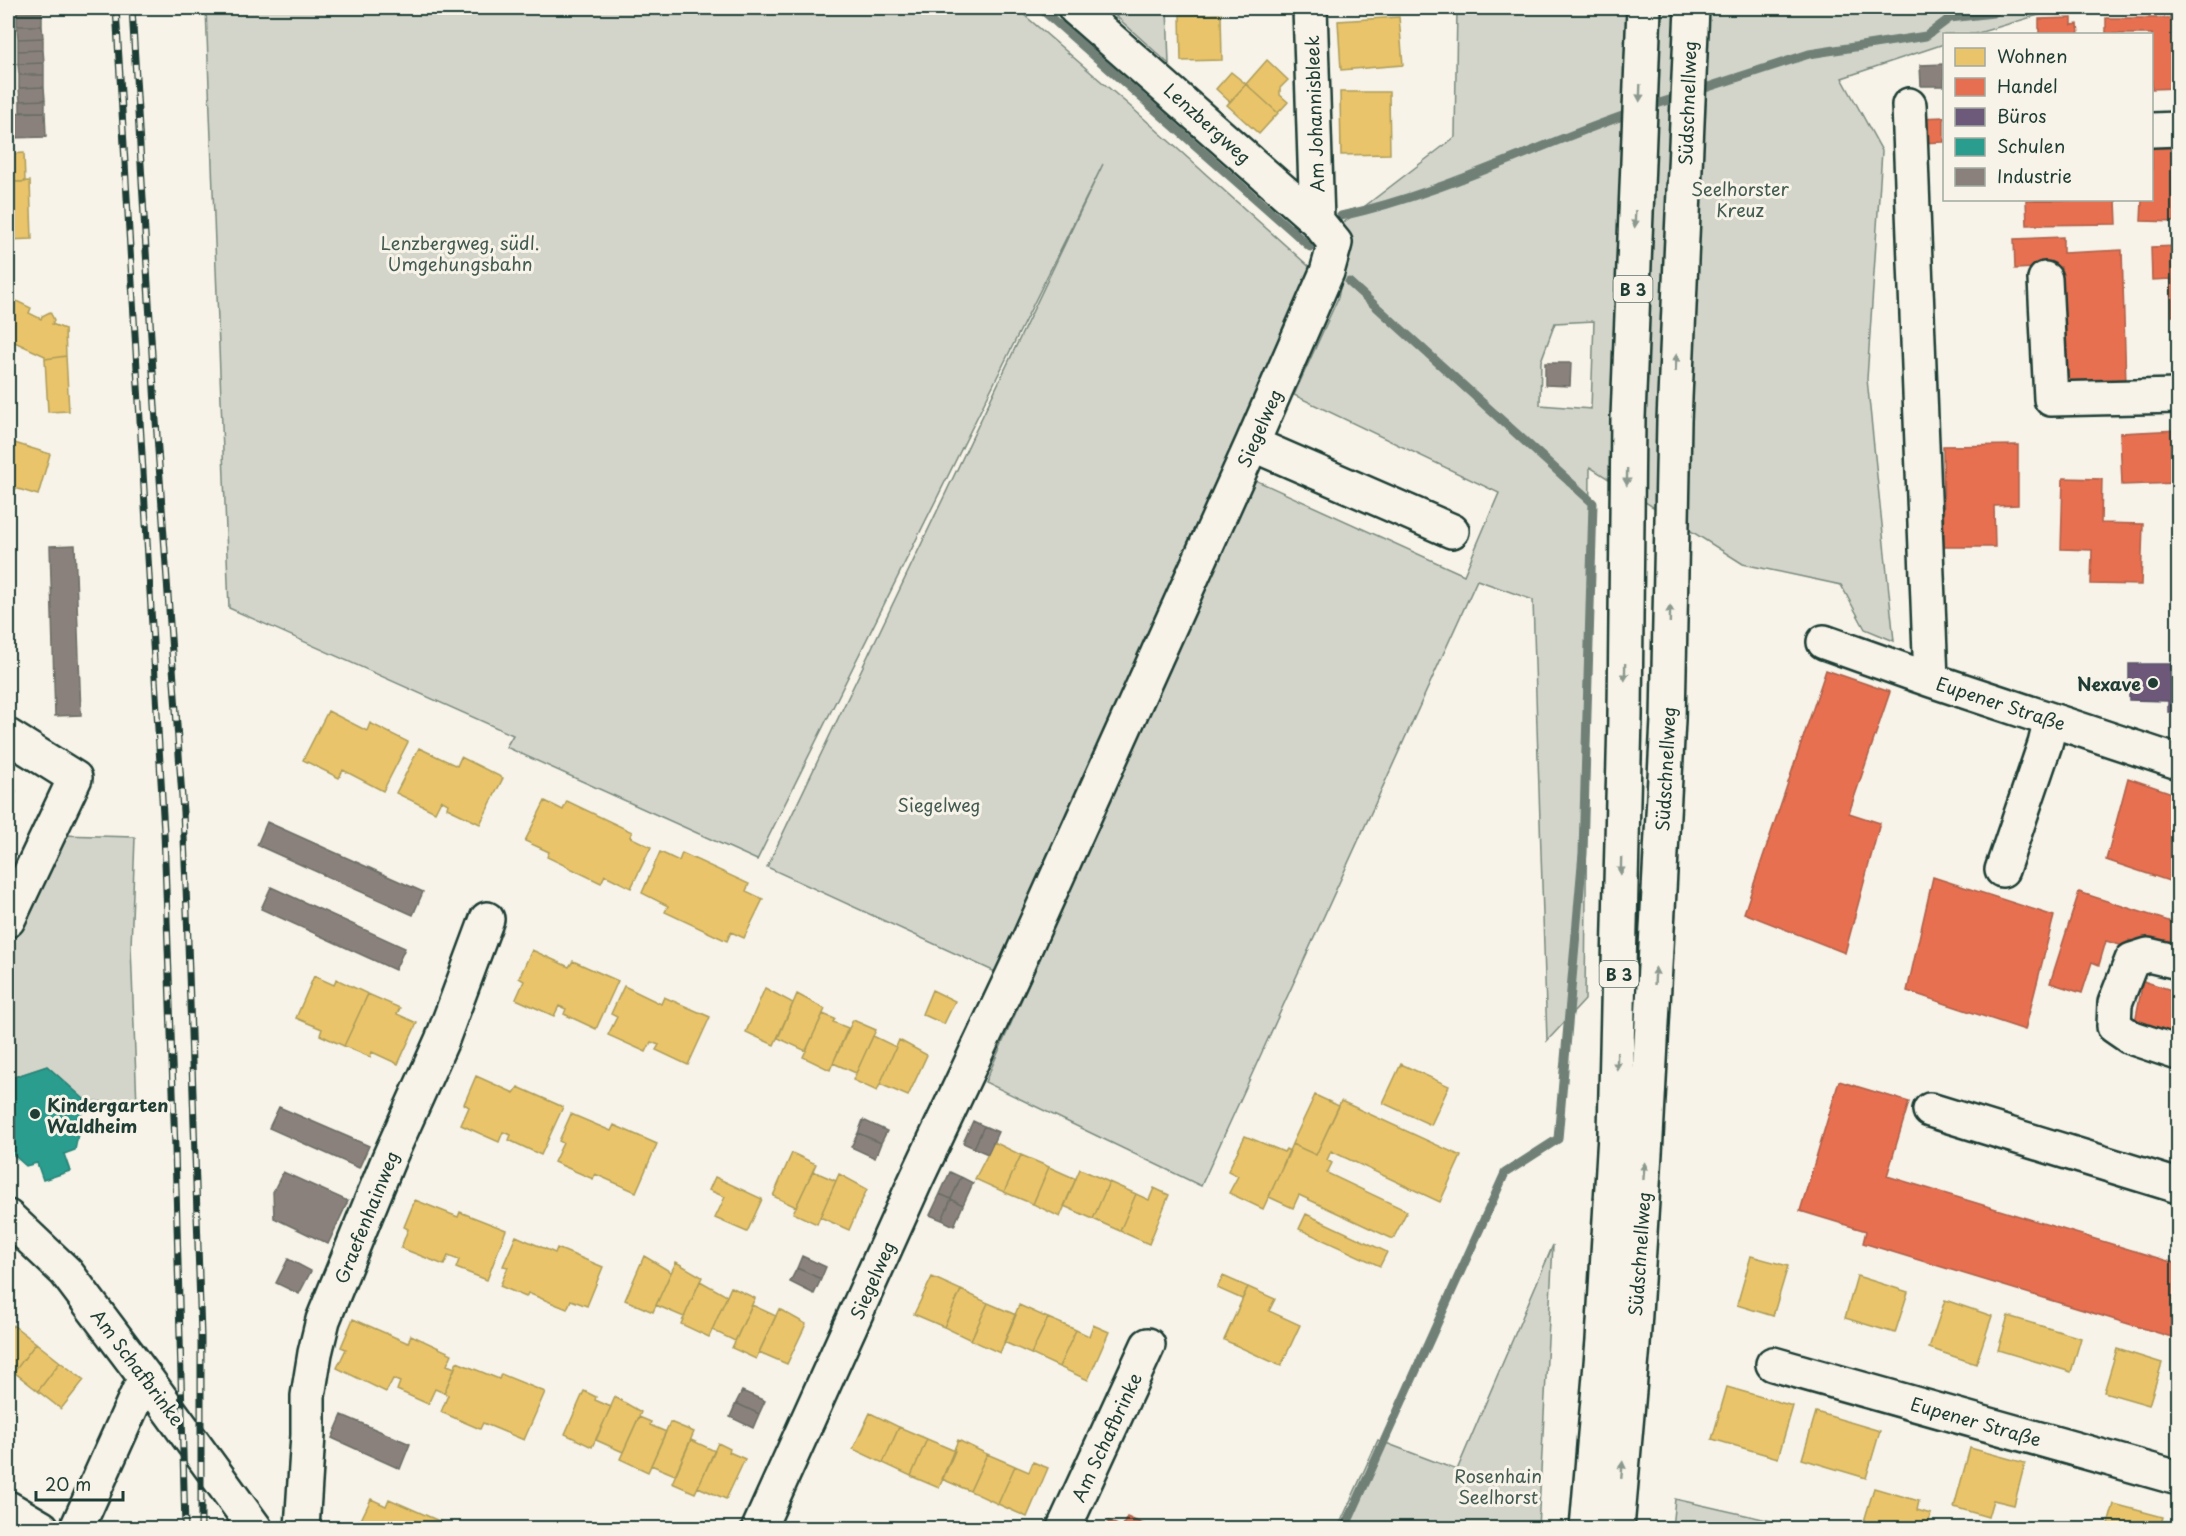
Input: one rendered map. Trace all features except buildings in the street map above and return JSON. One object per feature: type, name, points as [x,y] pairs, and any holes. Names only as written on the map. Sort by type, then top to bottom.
[{"type":"main road","name":"Lenzbergweg","points":[[1076,8],[1326,232]]},
{"type":"main road","name":"Am Johannisbleek","points":[[1310,8],[1326,232]]},
{"type":"main road","name":"Südschnellweg","points":[[1617,1528],[1636,1310],[1666,744],[1674,422],[1691,14]]},
{"type":"main road","name":"Südschnellweg","points":[[1587,1528],[1603,1340],[1615,1134],[1625,716],[1628,418],[1643,21]]},
{"type":"main road","points":[[1909,105],[1931,680]]},
{"type":"main road","points":[[2153,130],[2178,129]]},
{"type":"main road","name":"Siegelweg","points":[[759,1528],[929,1152],[1021,957],[1328,272],[1326,232]]},
{"type":"main road","points":[[2045,279],[2051,399],[2178,396]]},
{"type":"main road","points":[[1252,444],[1452,531]]},
{"type":"main road","name":"Eupener Straße","points":[[1824,642],[2178,762]]},
{"type":"main road","points":[[2002,870],[2051,720]]},
{"type":"main road","points":[[8,736],[75,777],[8,920]]},
{"type":"main road","name":"Graefenhainweg","points":[[302,1528],[308,1396],[323,1320],[389,1158],[442,1040],[487,919]]},
{"type":"main road","points":[[2178,962],[2148,955],[2132,960],[2115,1003],[2114,1026],[2130,1037],[2178,1053]]},
{"type":"main road","points":[[1930,1110],[2178,1186]]},
{"type":"main road","name":"Am Schafbrinke","points":[[8,1217],[66,1272],[255,1528]]},
{"type":"main road","name":"Am Schafbrinke","points":[[1064,1528],[1148,1345]]},
{"type":"main road","name":"Eupener Straße","points":[[1773,1364],[2178,1478]]},
{"type":"main road","points":[[77,1528],[145,1377]]},
{"type":"main road","points":[[8,1508],[42,1528]]},
{"type":"green space","name":"Lenzbergweg, südl. Umgehungsbahn","points":[[206,8],[1016,8],[1131,107],[1314,271],[1004,976],[767,867],[1103,164],[757,860],[506,747],[513,735],[229,608]]},
{"type":"green space","points":[[1107,8],[1167,8],[1169,64]]},
{"type":"green space","name":"Seelhorster Kreuz","points":[[1457,8],[2062,8],[1978,33],[1943,33],[1943,44],[1842,78],[1882,151],[1867,379],[1894,641],[1865,629],[1841,585],[1743,564],[1590,467],[1585,1000],[1547,1041],[1533,600],[1477,580],[1201,1186],[985,1082],[1253,479],[1464,575],[1499,493],[1294,395],[1338,298],[1350,237],[1343,223],[1455,137]],"holes":[[[1594,321],[1591,409],[1540,405],[1541,361],[1555,323]]]},
{"type":"green space","points":[[59,835],[135,837],[131,947],[137,1106],[85,1100],[47,1066],[8,1079],[8,944],[10,944]]},
{"type":"green space","name":"Rosenhain Seelhorst","points":[[1553,1245],[1538,1528],[1338,1528],[1378,1440],[1457,1470]]},
{"type":"green space","points":[[1675,1499],[1802,1528],[1672,1528]]},
{"type":"waterway","points":[[1040,8],[1290,229],[1300,226]]},
{"type":"waterway","points":[[1696,91],[1809,54],[1926,36],[1950,18],[1993,13],[2001,8]]},
{"type":"waterway","points":[[1647,107],[1682,96]]},
{"type":"waterway","points":[[1341,216],[1379,207],[1453,182],[1634,112]]},
{"type":"waterway","points":[[1290,229],[1310,247]]},
{"type":"waterway","points":[[1345,1528],[1505,1173],[1558,1139],[1583,853],[1593,503],[1349,282]]},
{"type":"railway","points":[[116,8],[164,832],[185,1528]]},
{"type":"railway","points":[[132,8],[155,406],[183,812],[201,1336],[201,1528]]},
{"type":"place","name":"Nexave","points":[[2153,683]]},
{"type":"place","name":"Kindergarten Waldheim","points":[[35,1114]]}]
